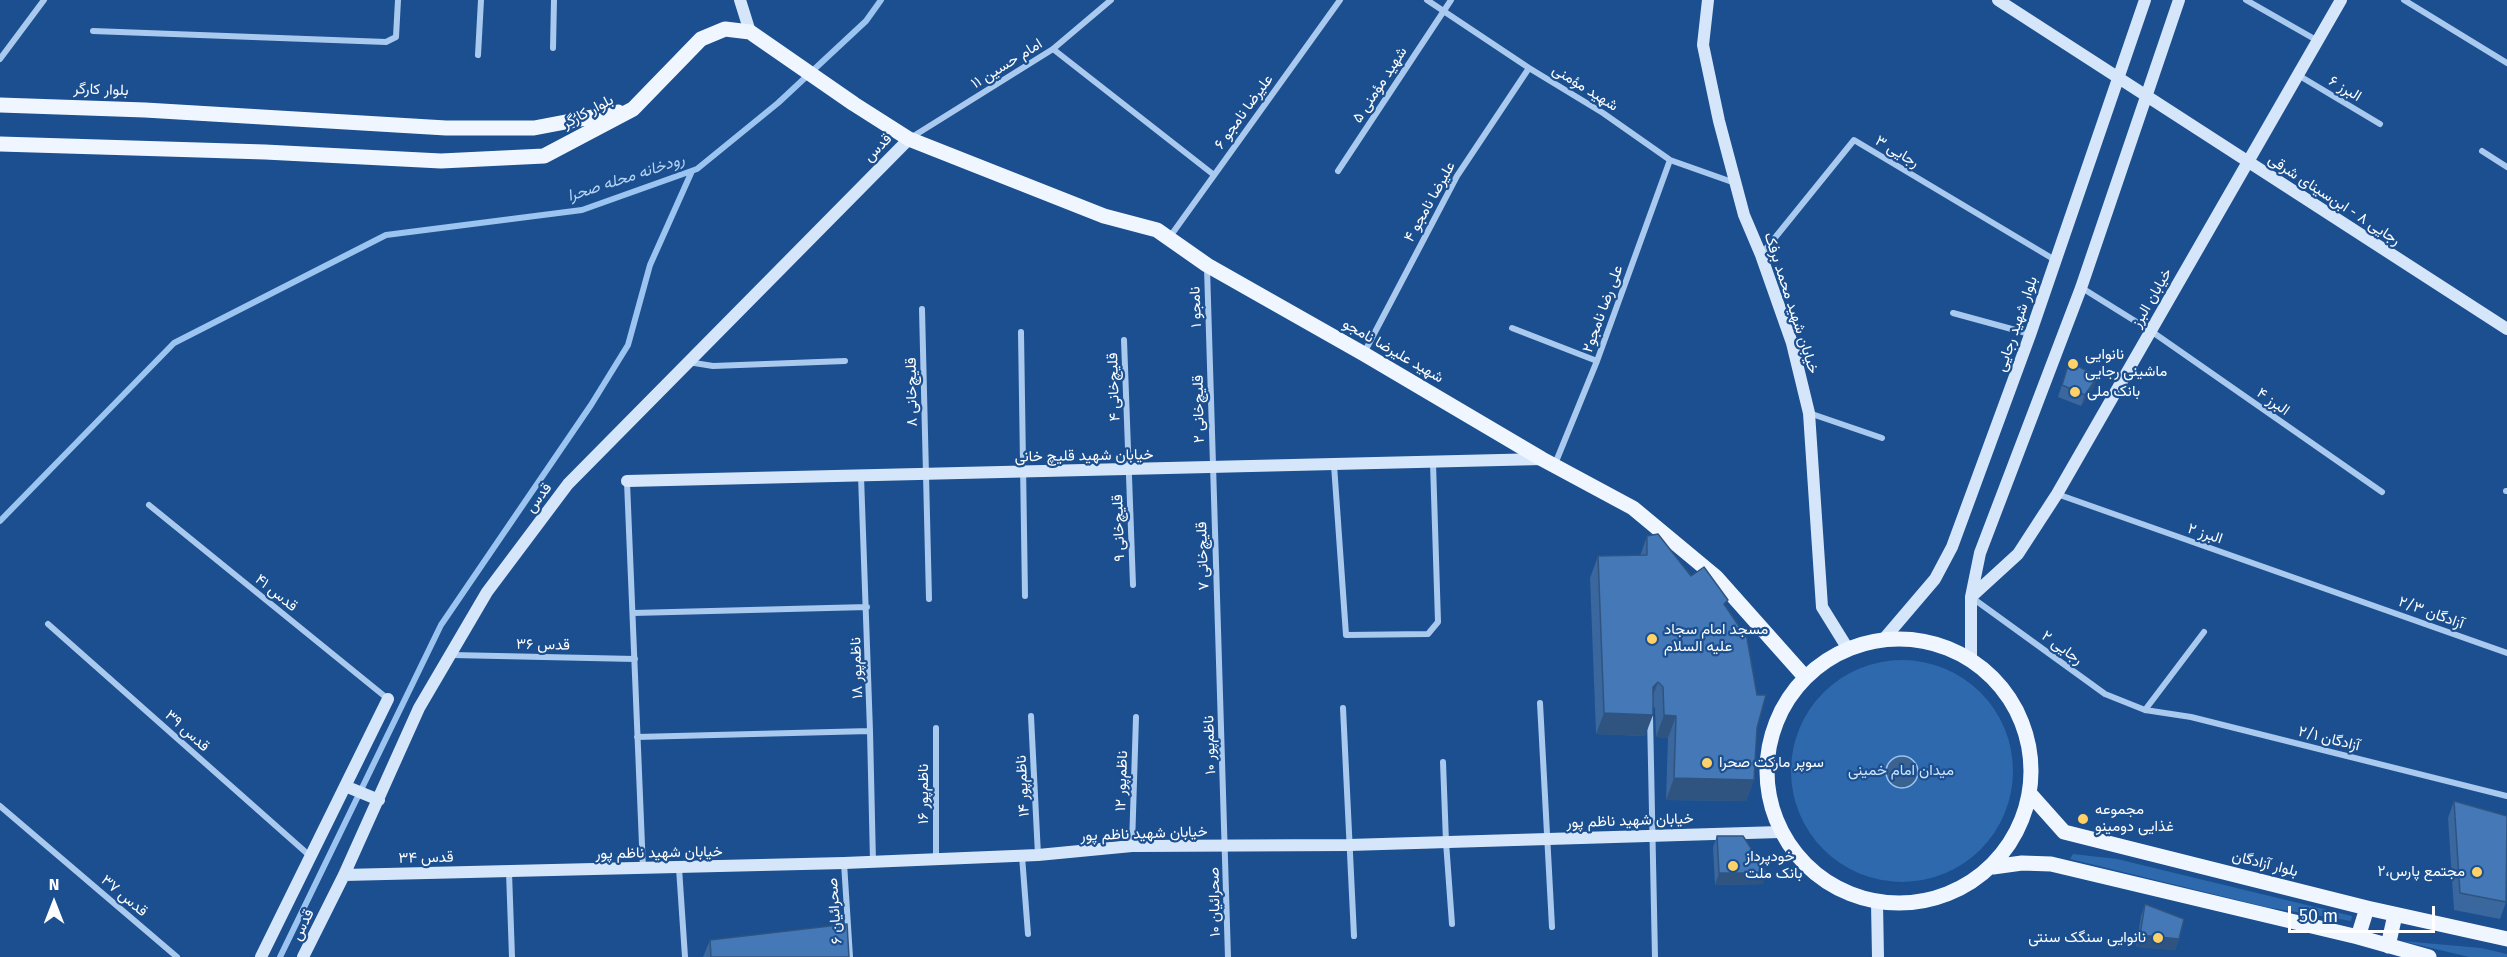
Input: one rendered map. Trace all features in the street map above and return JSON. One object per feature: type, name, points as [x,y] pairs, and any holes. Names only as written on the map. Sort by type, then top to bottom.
[{"type":"main road","points":[[633,109],[701,39],[725,29],[750,32]]},
{"type":"main road","name":"شهید علیرضا نامجو","points":[[750,32],[909,139],[1104,216],[1156,230],[1207,266],[1364,354],[1548,462],[1633,508],[1708,570],[1805,677]]},
{"type":"main road","name":"بلوار کارگر","points":[[0,105],[145,110],[446,128],[534,128],[633,109]]},
{"type":"main road","name":"بلوار کارگر","points":[[0,144],[265,152],[441,162],[544,156],[633,109]]},
{"type":"main road","points":[[1911,639],[1942,645],[1971,659],[2000,684],[2022,717],[2032,755],[2031,795],[2018,833],[1993,867],[1959,891],[1919,903],[1878,903],[1838,890],[1805,865],[1780,832],[1767,792],[1767,750],[1780,711],[1805,677],[1825,661],[1848,649],[1883,640],[1911,639]]},
{"type":"main road","name":"بلوار آزادگان","points":[[2031,795],[2064,832],[2395,915],[2507,939]]},
{"type":"main road","points":[[1993,867],[2022,863],[2051,864],[2429,957]]},
{"type":"main road","points":[[2358,938],[2367,908]]},
{"type":"main road","points":[[2388,946],[2395,915]]},
{"type":"street","points":[[0,59],[44,0]]},
{"type":"street","points":[[93,31],[386,42],[396,37],[398,0]]},
{"type":"street","points":[[478,55],[481,0]]},
{"type":"street","points":[[553,48],[554,0]]},
{"type":"street","points":[[741,0],[750,32]]},
{"type":"street","name":"امام حسین ۱۱","points":[[909,139],[1053,49],[1111,0]]},
{"type":"street","name":"علیرضا نامجو ۶","points":[[1169,238],[1340,0]]},
{"type":"street","name":"شهید مؤمنی","points":[[1427,0],[1529,68],[1603,112],[1670,160],[1736,183]]},
{"type":"street","name":"شهید مؤمنی ۵","points":[[1338,171],[1450,0]]},
{"type":"street","name":"خیابان شهید محمد برفک","points":[[1708,0],[1703,45],[1719,121],[1744,215],[1761,255],[1792,343],[1809,412],[1822,607],[1848,649]]},
{"type":"street","name":"رجایی ۸ - ابن‌سینای شرقی","points":[[1998,0],[2507,329]]},
{"type":"street","name":"بلوار شهید رجایی","points":[[1883,640],[1935,579],[1952,548],[2030,335],[2116,78],[2145,0]]},
{"type":"street","points":[[1971,659],[1971,597],[1980,553],[2081,288],[2145,94],[2179,0]]},
{"type":"street","points":[[2246,0],[2318,41]]},
{"type":"street","name":"خیابان البرز","points":[[1971,597],[2018,554],[2057,494],[2341,0]]},
{"type":"street","points":[[2404,0],[2507,63]]},
{"type":"street","points":[[1053,49],[1214,174]]},
{"type":"street","name":"علیرضا نامجو ۴","points":[[1364,354],[1457,176],[1529,68]]},
{"type":"street","name":"البرز ۶","points":[[2298,75],[2380,124]]},
{"type":"street","name":"قدس","points":[[303,957],[344,875],[419,708],[487,592],[568,484],[909,139]]},
{"type":"street","name":"رجایی ۳","points":[[1761,255],[1854,140],[2055,260]]},
{"type":"street","points":[[2482,151],[2507,167]]},
{"type":"street","name":"علی رضا نامجو۲","points":[[1548,462],[1597,361],[1670,160]]},
{"type":"street","name":"نامجو ۱","points":[[1207,266],[1209,349]]},
{"type":"street","name":"البرز ۴","points":[[2081,288],[2151,331],[2382,492]]},
{"type":"street","name":"قلیچ‌خانی ۸","points":[[922,309],[929,599]]},
{"type":"street","points":[[1953,313],[2030,335]]},
{"type":"street","points":[[1512,328],[1597,361]]},
{"type":"street","points":[[1021,332],[1025,596]]},
{"type":"street","name":"قلیچ‌خانی ۴","points":[[1124,340],[1129,470]]},
{"type":"street","name":"قلیچ‌خانی ۲","points":[[1209,349],[1212,468]]},
{"type":"street","points":[[687,362],[713,366],[845,361]]},
{"type":"street","points":[[1809,412],[1882,438]]},
{"type":"street","name":"خیابان شهید قلیچ خانی","points":[[627,481],[861,474],[1548,462]]},
{"type":"street","points":[[1334,465],[1346,635],[1428,634],[1438,622],[1433,463]]},
{"type":"street","name":"قلیچ‌خانی ۷","points":[[1212,468],[1218,643]]},
{"type":"street","name":"قلیچ‌خانی ۹","points":[[1129,470],[1133,585]]},
{"type":"street","name":"ناظم‌پور ۱۸","points":[[861,474],[867,606],[873,862]]},
{"type":"street","points":[[627,481],[643,869]]},
{"type":"street","name":"البرز ۲","points":[[2057,494],[2346,596]]},
{"type":"street","name":"قدس ۴۱","points":[[149,506],[388,699]]},
{"type":"street","name":"آزادگان ۲/۳","points":[[2346,596],[2507,653]]},
{"type":"street","name":"رجایی ۲","points":[[1971,597],[2105,694],[2145,710]]},
{"type":"street","points":[[633,613],[867,606]]},
{"type":"street","name":"قدس ۳۹","points":[[48,624],[310,857]]},
{"type":"street","points":[[2145,710],[2204,632]]},
{"type":"street","name":"ناظم‌پور ۱۰","points":[[1218,643],[1225,846]]},
{"type":"street","name":"قدس ۳۶","points":[[452,655],[635,659]]},
{"type":"street","name":"قدس","points":[[261,957],[388,699]]},
{"type":"street","points":[[1540,703],[1552,927]]},
{"type":"street","points":[[1343,708],[1354,936]]},
{"type":"street","points":[[1650,709],[1655,957]]},
{"type":"street","name":"آزادگان ۲/۱","points":[[2145,710],[2191,717],[2507,796]]},
{"type":"street","name":"ناظم‌پور ۱۴","points":[[1031,716],[1038,855]]},
{"type":"street","name":"ناظم‌پور ۱۲","points":[[1132,846],[1136,717]]},
{"type":"street","name":"ناظم‌پور ۱۶","points":[[936,728],[936,859]]},
{"type":"street","points":[[638,737],[870,731]]},
{"type":"street","points":[[1443,762],[1452,924]]},
{"type":"street","points":[[345,786],[378,800]]},
{"type":"street","name":"قدس ۳۷","points":[[0,806],[177,957]]},
{"type":"street","name":"خیابان شهید ناظم پور","points":[[509,872],[873,862],[1038,855],[1132,846],[1349,845],[1780,832]]},
{"type":"street","name":"صحرائیان ۱۰","points":[[1225,846],[1228,957]]},
{"type":"street","points":[[1022,855],[1028,933]]},
{"type":"street","name":"صحرائیان ۶","points":[[844,863],[850,957]]},
{"type":"street","points":[[679,868],[685,957]]},
{"type":"street","points":[[509,872],[512,957]]},
{"type":"street","name":"قدس ۳۴","points":[[344,875],[509,872]]},
{"type":"street","points":[[1878,903],[1878,957]]},
{"type":"green space","name":"میدان امام خمینی","points":[[1902,660],[1924,662],[1954,673],[1972,685],[1988,701],[2000,719],[2008,739],[2013,771],[2011,793],[2000,823],[1988,841],[1972,857],[1954,869],[1934,877],[1902,882],[1880,880],[1850,869],[1832,857],[1816,841],[1804,823],[1796,803],[1791,771],[1793,749],[1804,719],[1816,701],[1832,685],[1850,673],[1870,665]]},
{"type":"green space","points":[[2073,854],[2117,859],[2352,916],[2351,921],[2266,907],[2070,859]]},
{"type":"green space","points":[[2402,941],[2481,948],[2507,954],[2507,957],[2469,957]]},
{"type":"shaded area","points":[[1902,756],[1914,760],[1918,772],[1914,784],[1902,788],[1890,784],[1886,772],[1890,760]]},
{"type":"building","points":[[2069,362],[2098,376],[2085,395],[2062,385]]},
{"type":"building","points":[[1658,534],[1691,576],[1704,567],[1728,600],[1724,604],[1747,638],[1757,695],[1766,695],[1757,728],[1754,780],[1674,778],[1676,716],[1664,715],[1663,687],[1658,682],[1653,687],[1653,715],[1604,713],[1598,556],[1647,555],[1647,536]]},
{"type":"building","name":"۲،مجتمع پارس","points":[[2454,801],[2507,816],[2506,902],[2460,893]]},
{"type":"building","points":[[1717,836],[1743,836],[1767,873],[1719,873]]},
{"type":"building","points":[[2145,904],[2184,919],[2179,939],[2140,935]]},
{"type":"building","points":[[847,924],[849,957],[711,957],[710,940]]},
{"type":"waterway","name":"رودخانه محله صحرا","points":[[0,521],[174,343],[386,235],[582,210],[697,169],[778,103],[866,21],[881,0]]},
{"type":"waterway","points":[[280,957],[441,625],[591,405],[628,345],[650,265],[692,171]]},
{"type":"place","name":"نانوایی ماشینی رجایی","points":[[2073,364]]},
{"type":"place","name":"بانک ملی","points":[[2075,392]]},
{"type":"place","name":"مسجد امام سجاد علیه السلام","points":[[1652,639]]},
{"type":"place","name":"سوپر مارکت صحرا","points":[[1707,763]]},
{"type":"place","name":"مجموعه غذایى دومینو","points":[[2083,819]]},
{"type":"place","name":"خودپرداز بانک ملت","points":[[1733,866]]},
{"type":"place","name":"۲،مجتمع پارس","points":[[2477,872]]},
{"type":"place","name":"نانوایی سنگک سنتی","points":[[2158,938]]}]
